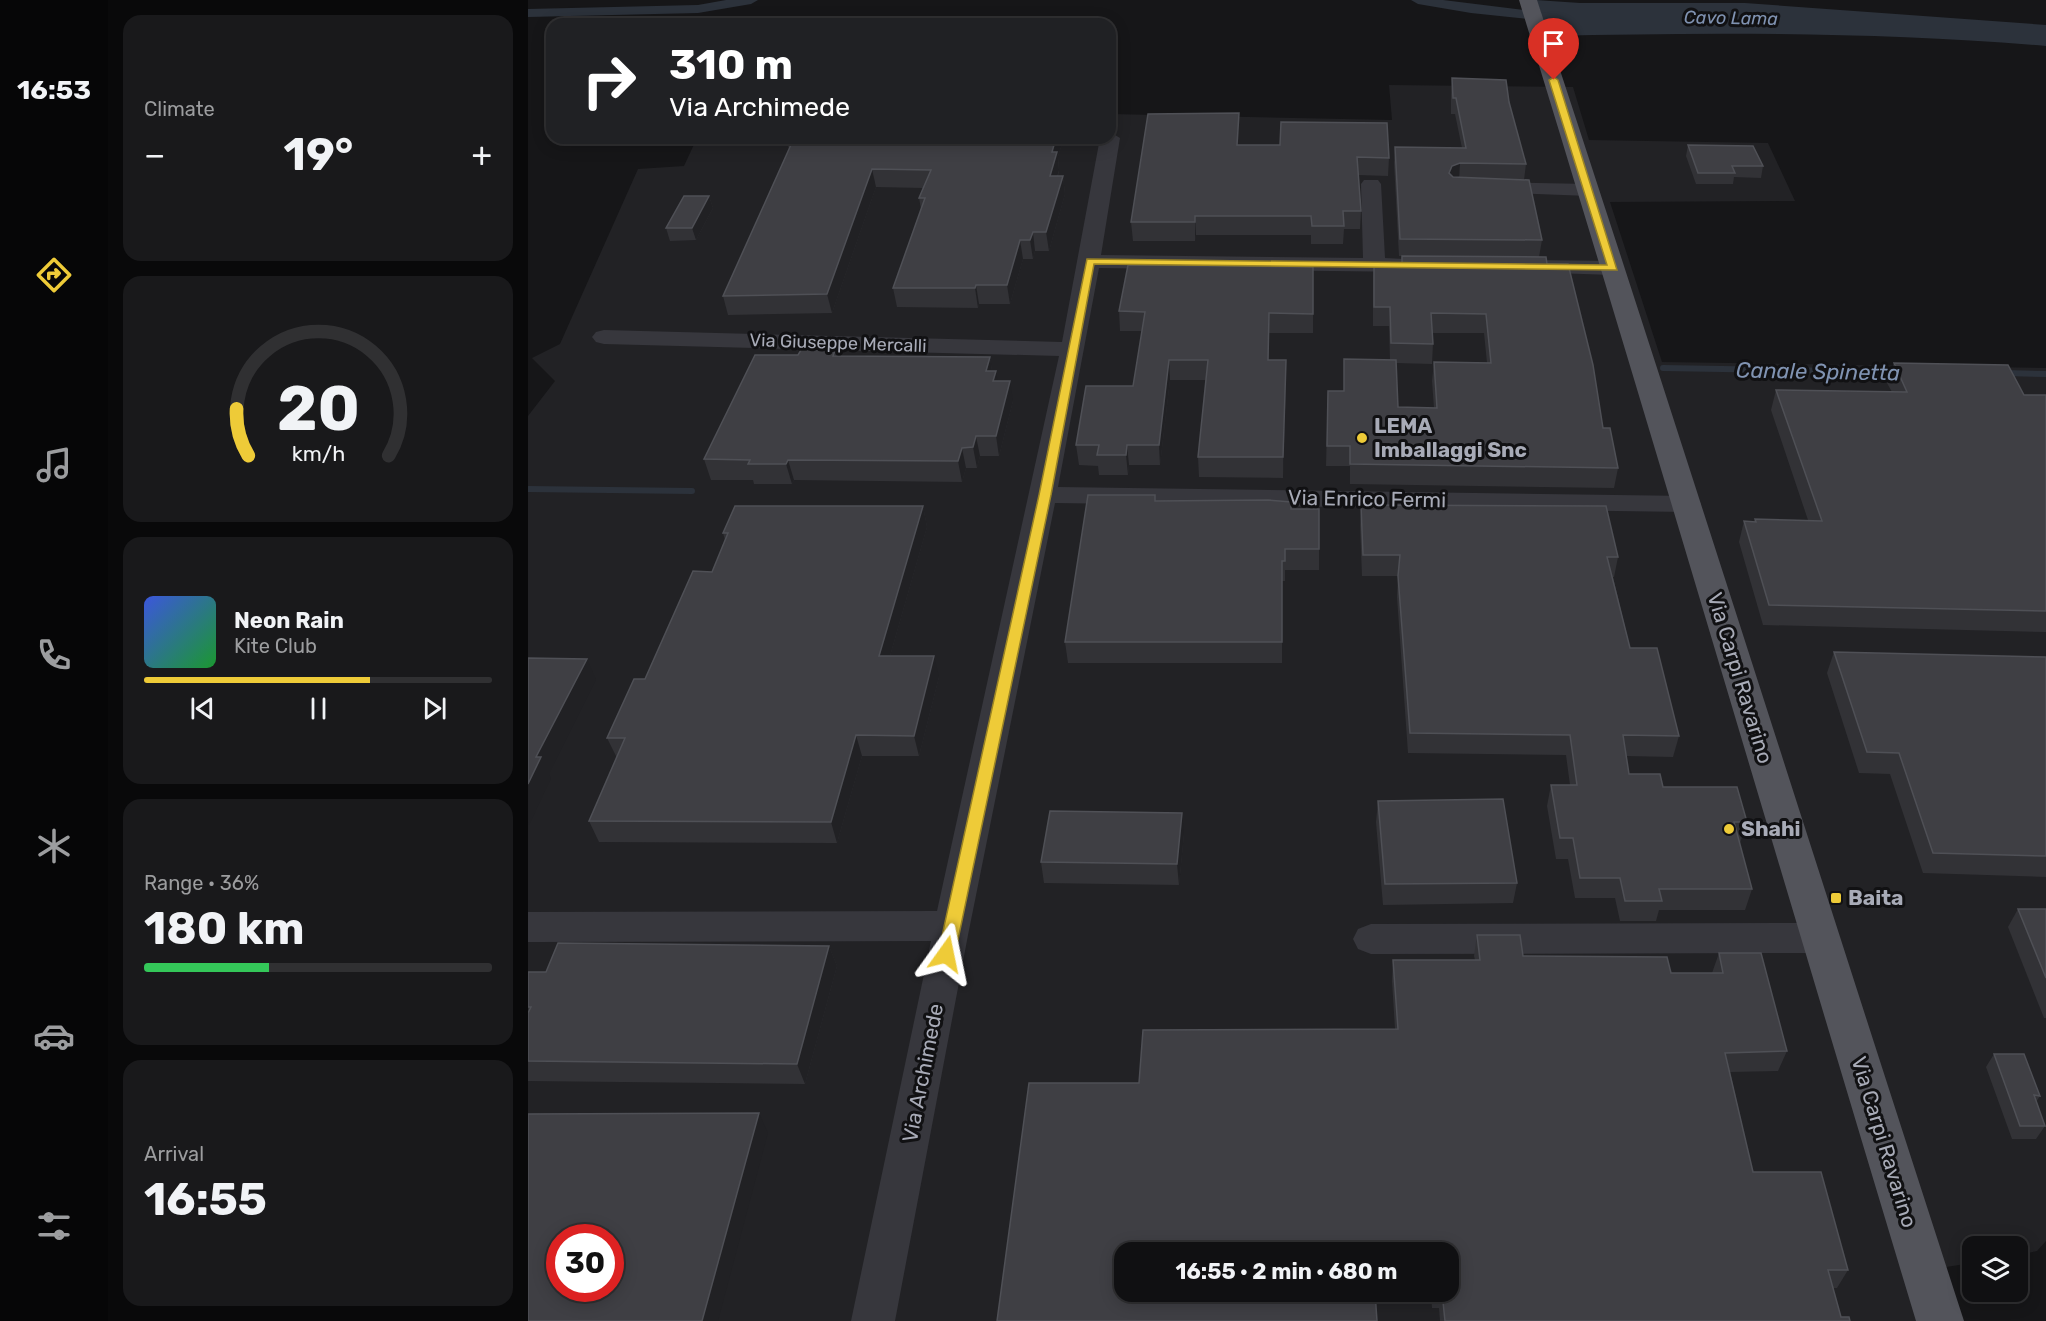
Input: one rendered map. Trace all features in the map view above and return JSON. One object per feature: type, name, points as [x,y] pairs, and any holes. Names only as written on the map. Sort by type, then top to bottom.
[{"type":"main road","name":"Via Carpi Ravarino","points":[[1528,0],[1688,504],[1940,1321]]},
{"type":"street","name":"Via Archimede","points":[[873,1321],[952,926],[1045,495],[1071,349],[1090,261],[1109,144]]},
{"type":"street","points":[[1371,184],[1374,265]]},
{"type":"street","points":[[1470,188],[1589,190]]},
{"type":"street","points":[[1090,261],[1434,266]]},
{"type":"street","points":[[1506,267],[1613,268]]},
{"type":"street","name":"Via Giuseppe Mercalli","points":[[604,337],[1071,349]]},
{"type":"street","name":"Via Enrico Fermi","points":[[1045,495],[1688,504]]},
{"type":"street","points":[[528,927],[952,926]]},
{"type":"street","points":[[1371,939],[1820,938]]},
{"type":"shaded area","points":[[1389,85],[1573,87],[1589,140],[1768,143],[1795,201],[1610,202],[1662,362],[2046,368],[2046,1241],[2037,1251],[2028,1253],[2028,1236],[1962,1236],[1962,1265],[1946,1267],[1963,1321],[528,1321],[528,416],[555,381],[532,358],[560,344],[638,169],[684,166],[694,144],[1116,144],[1116,114],[1392,120]]},
{"type":"water","points":[[1536,0],[1580,3],[1745,3],[2046,25],[2046,46],[1922,38],[1798,34],[1550,36]]},
{"type":"building","points":[[1452,78],[1506,80],[1509,102],[1526,164],[1460,163],[1452,166],[1449,173],[1453,177],[1529,180],[1542,240],[1400,239],[1395,147],[1466,148],[1456,98],[1453,98]]},
{"type":"building","points":[[1239,113],[1237,145],[1280,145],[1281,122],[1387,123],[1389,158],[1357,157],[1361,211],[1343,211],[1344,226],[1312,226],[1311,216],[1195,216],[1195,222],[1131,222],[1148,114]]},
{"type":"building","points":[[791,144],[1054,144],[1052,152],[1057,152],[1050,176],[1063,176],[1046,232],[1033,232],[1030,240],[1020,240],[1007,285],[976,285],[975,288],[893,288],[925,198],[919,198],[931,170],[872,169],[827,294],[723,296]]},
{"type":"building","points":[[1688,145],[1753,146],[1763,166],[1732,166],[1735,173],[1698,173]]},
{"type":"building","points":[[684,196],[709,196],[692,228],[666,228]]},
{"type":"building","points":[[1402,256],[1546,257],[1547,264],[1568,264],[1593,365],[1603,428],[1610,428],[1618,468],[1350,464],[1350,446],[1327,446],[1328,391],[1344,391],[1344,359],[1396,360],[1398,407],[1437,408],[1434,362],[1491,363],[1486,314],[1431,313],[1433,344],[1391,343],[1390,307],[1374,307],[1374,263],[1402,263]]},
{"type":"building","points":[[1128,265],[1313,267],[1313,314],[1269,313],[1268,360],[1286,360],[1283,457],[1198,457],[1208,360],[1169,360],[1159,445],[1127,445],[1126,455],[1097,455],[1099,445],[1076,445],[1086,386],[1133,386],[1145,312],[1119,311]]},
{"type":"building","points":[[801,350],[835,350],[833,356],[990,357],[986,371],[996,371],[993,381],[1010,381],[996,436],[976,436],[973,447],[962,448],[958,461],[788,460],[786,464],[748,464],[750,460],[704,459],[755,355],[798,355]]},
{"type":"building","points":[[1894,363],[2008,365],[2024,395],[2046,395],[2046,611],[1769,605],[1744,521],[1756,522],[1755,519],[1822,521],[1776,390],[1907,392]]},
{"type":"building","points":[[1088,495],[1155,495],[1155,501],[1268,500],[1291,502],[1291,509],[1319,509],[1319,549],[1285,549],[1285,561],[1282,561],[1282,642],[1065,642]]},
{"type":"building","points":[[1361,505],[1606,506],[1618,557],[1607,557],[1630,648],[1657,648],[1679,736],[1623,735],[1629,774],[1660,774],[1663,787],[1737,787],[1747,822],[1734,822],[1752,889],[1659,889],[1662,901],[1625,901],[1620,878],[1580,878],[1573,838],[1560,838],[1551,785],[1577,785],[1570,735],[1410,733],[1398,576],[1400,555],[1363,555]]},
{"type":"building","points":[[735,506],[923,506],[879,656],[934,656],[914,736],[856,735],[831,822],[589,821],[625,738],[607,738],[634,679],[645,679],[693,571],[712,572],[728,533],[723,533]]},
{"type":"building","points":[[1834,652],[2046,657],[2046,856],[1933,853],[1899,753],[1867,752]]},
{"type":"building","points":[[528,658],[587,659],[536,757],[541,757],[528,784]]},
{"type":"building","points":[[1503,799],[1517,883],[1385,884],[1378,801]]},
{"type":"building","points":[[1050,811],[1182,813],[1177,864],[1041,862]]},
{"type":"building","points":[[2018,909],[2046,909],[2046,978]]},
{"type":"building","points":[[1477,935],[1520,935],[1523,956],[1667,957],[1671,973],[1723,973],[1719,953],[1761,953],[1787,1051],[1725,1053],[1753,1172],[1821,1172],[1848,1270],[1828,1270],[1841,1317],[1849,1317],[1850,1321],[1445,1321],[1443,1302],[1459,1302],[1459,1242],[1114,1242],[1114,1302],[1376,1302],[1377,1321],[997,1321],[1029,1083],[1139,1083],[1143,1030],[1398,1029],[1393,960],[1480,960]]},
{"type":"building","points":[[558,943],[829,946],[797,1064],[528,1061],[528,1013],[531,1007],[528,1007],[528,972],[546,972]]},
{"type":"building","points":[[1994,1054],[2024,1054],[2040,1096],[2034,1095],[2045,1126],[2020,1126]]},
{"type":"building","points":[[759,1113],[702,1321],[528,1321],[528,1114]]},
{"type":"waterway","name":"Cavo Lama","points":[[528,13],[698,9],[751,0]]},
{"type":"waterway","name":"Cavo Lama","points":[[1418,0],[1471,9],[1557,18]]},
{"type":"waterway","name":"Canale Spinetta","points":[[1663,368],[1901,372]]},
{"type":"waterway","name":"Canale Spinetta","points":[[2003,373],[2046,374]]},
{"type":"waterway","name":"Canale Spinetta","points":[[528,489],[692,491]]},
{"type":"place","name":"LEMA Imballaggi Snc","points":[[1362,438]]},
{"type":"place","name":"Shahi","points":[[1729,829]]},
{"type":"place","name":"Baita","points":[[1836,898]]},
{"type":"route","points":[[946,954],[1045,495],[1071,349],[1090,261],[1613,268],[1554,80]]}]
